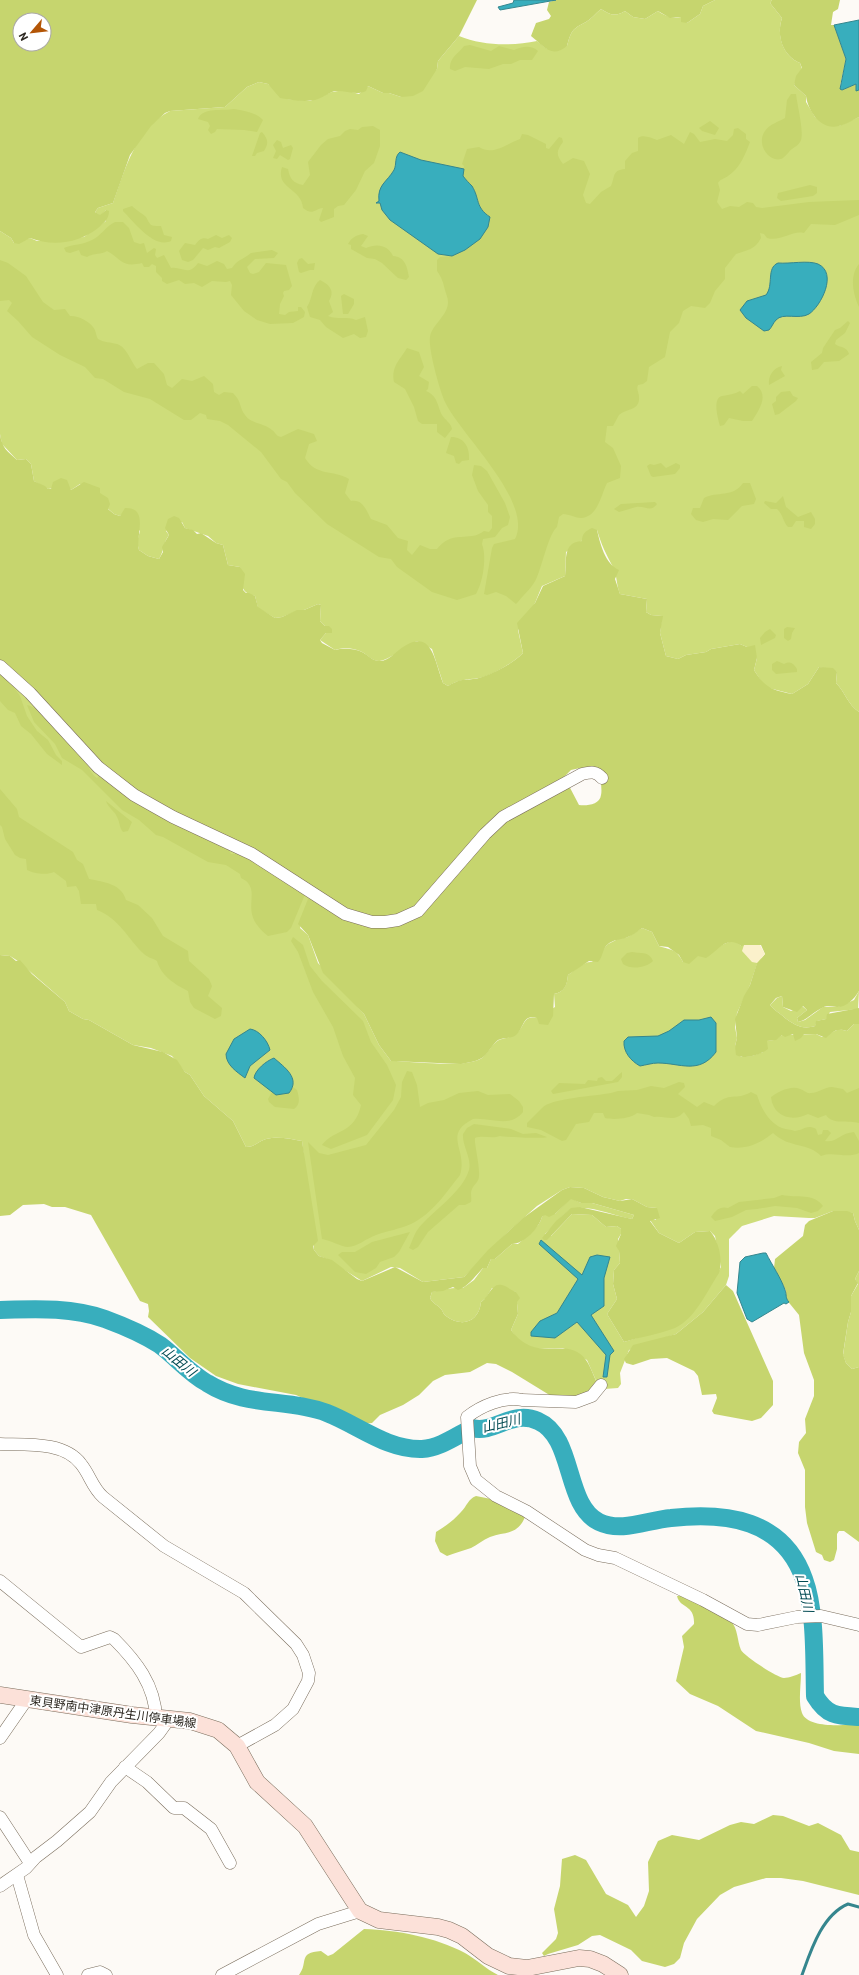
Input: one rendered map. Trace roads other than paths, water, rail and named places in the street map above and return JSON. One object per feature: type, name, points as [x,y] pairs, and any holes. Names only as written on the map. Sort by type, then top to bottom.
[{"type":"main road","name":"東貝野南中津原丹生川停車場線","points":[[0,1695],[162,1719],[190,1721],[218,1730],[237,1746],[257,1782],[306,1826],[360,1911]]},
{"type":"main road","points":[[360,1911],[379,1920],[438,1927],[448,1930],[462,1936],[488,1956],[509,1966],[528,1968],[579,1958],[590,1959],[603,1964],[620,1975]]},
{"type":"street","points":[[0,666],[30,693],[98,767],[134,795],[173,817],[252,854],[345,914],[372,922],[398,920],[418,911],[431,898],[485,834],[503,817],[582,774],[592,772],[602,778]]},
{"type":"street","points":[[601,1385],[592,1396],[576,1402],[522,1400],[514,1398],[478,1409],[467,1417],[467,1439],[471,1472],[481,1486],[526,1511],[585,1550],[598,1555],[615,1558],[703,1600],[747,1624],[770,1624],[797,1617],[821,1616],[859,1625]]},
{"type":"street","points":[[0,1444],[50,1446],[75,1458],[84,1467],[96,1490],[103,1497],[164,1546],[244,1593],[300,1649],[309,1673],[306,1687],[292,1709],[275,1725],[237,1746]]},
{"type":"street","points":[[0,1581],[81,1646],[110,1636],[114,1639],[139,1667],[162,1719],[159,1733],[125,1767],[90,1812],[17,1875],[0,1886]]},
{"type":"street","points":[[0,1738],[27,1699]]},
{"type":"street","points":[[125,1767],[147,1782],[174,1808],[184,1808],[211,1829],[230,1863]]},
{"type":"street","points":[[0,1817],[30,1863]]},
{"type":"street","points":[[17,1875],[34,1935],[57,1975]]},
{"type":"street","points":[[222,1975],[318,1924],[360,1911]]},
{"type":"street","points":[[88,1975],[100,1972],[106,1975]]},
{"type":"water","points":[[514,0],[556,0],[500,10],[498,7],[513,3]]},
{"type":"water","points":[[859,20],[859,90],[856,91],[856,84],[842,90],[840,89],[846,59],[834,25]]},
{"type":"water","points":[[400,152],[421,160],[464,169],[463,176],[472,186],[482,210],[490,217],[488,227],[480,239],[465,250],[452,256],[438,254],[390,220],[382,210],[380,203],[376,203],[379,201],[381,187],[395,168],[397,156]]},
{"type":"water","points":[[809,262],[818,264],[824,268],[827,274],[826,289],[814,310],[809,314],[805,316],[787,316],[779,318],[769,330],[764,331],[746,318],[740,310],[747,301],[766,295],[770,286],[772,269],[774,265],[778,263]]},
{"type":"water","points":[[711,1017],[716,1023],[716,1052],[710,1059],[696,1066],[656,1063],[640,1066],[631,1059],[626,1052],[624,1041],[628,1037],[658,1036],[669,1031],[684,1020],[699,1020]]},
{"type":"water","points":[[250,1029],[257,1031],[263,1036],[270,1050],[250,1066],[245,1078],[235,1071],[230,1065],[226,1058],[226,1054],[234,1039]]},
{"type":"water","points":[[274,1058],[290,1073],[293,1082],[289,1093],[276,1095],[254,1078],[256,1072],[261,1066]]},
{"type":"water","points":[[541,1240],[582,1275],[590,1257],[597,1255],[610,1257],[604,1278],[604,1306],[591,1315],[614,1351],[610,1355],[607,1377],[603,1377],[606,1355],[577,1322],[555,1338],[531,1336],[531,1332],[540,1321],[557,1313],[578,1279],[539,1244]]},
{"type":"water","points":[[766,1253],[779,1276],[789,1302],[786,1304],[784,1303],[752,1322],[747,1319],[737,1293],[740,1262],[745,1257]]},
{"type":"waterway","name":"山田川","points":[[0,1310],[40,1309],[79,1312],[105,1319],[133,1330],[154,1341],[194,1375],[222,1391],[252,1400],[312,1408],[339,1418],[385,1441],[409,1448],[429,1448],[448,1441],[472,1428],[488,1428],[520,1418],[529,1418],[538,1421],[550,1429],[558,1441],[580,1501],[588,1513],[599,1522],[608,1525],[626,1526],[662,1519],[692,1516],[732,1519],[750,1524],[767,1532],[782,1543],[795,1559],[808,1592],[814,1636],[815,1696],[819,1703],[833,1714],[859,1717]]},
{"type":"waterway","points":[[802,1975],[814,1944],[824,1925],[831,1916],[848,1904],[859,1907]]}]
